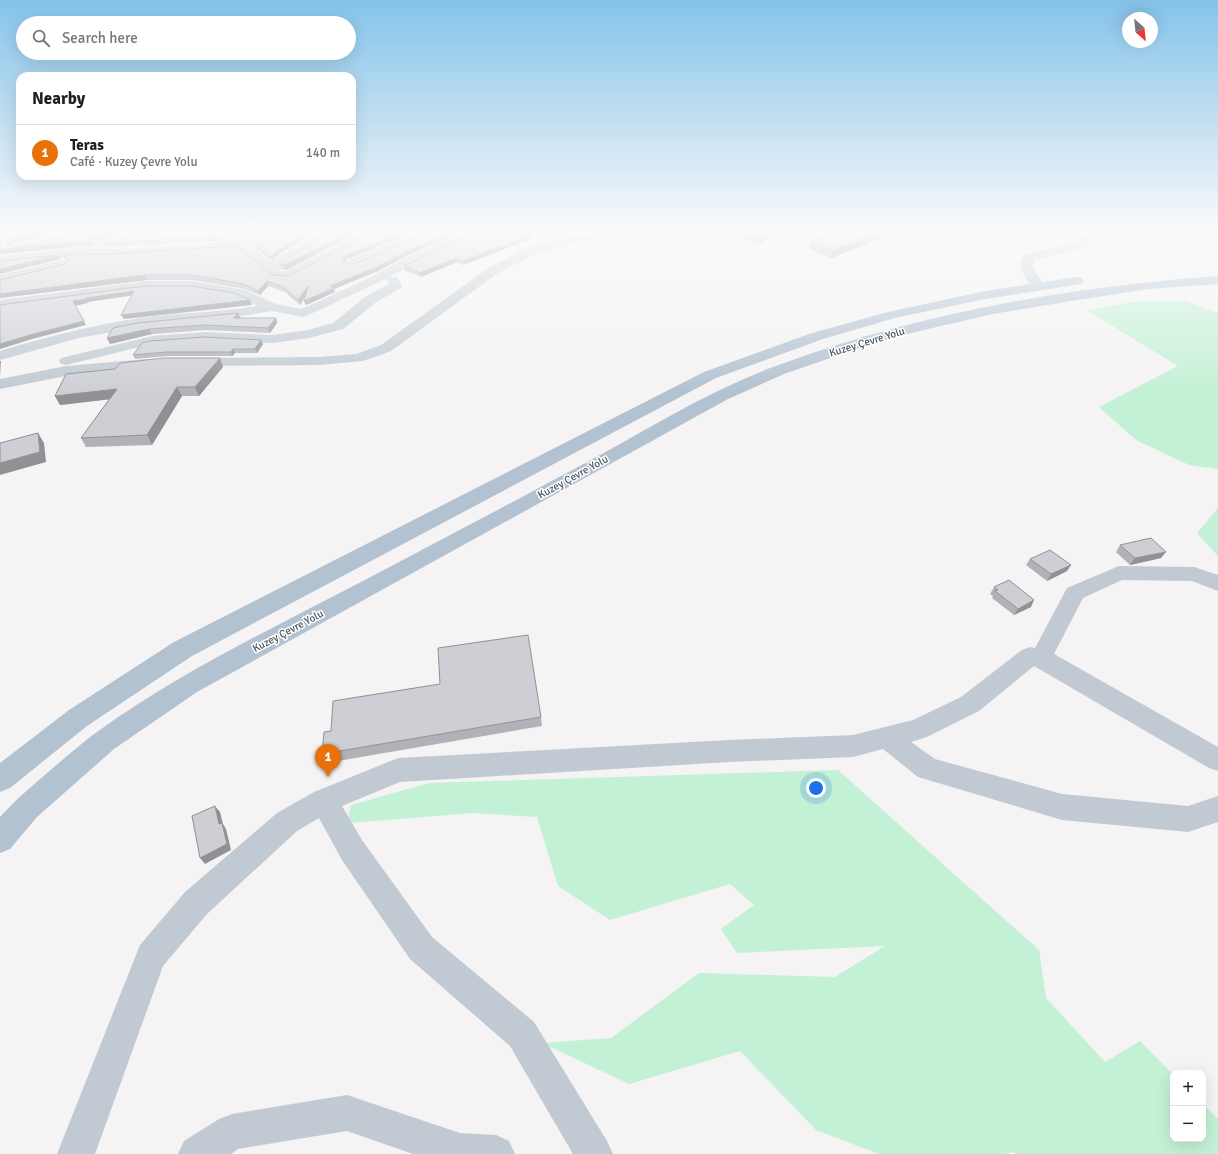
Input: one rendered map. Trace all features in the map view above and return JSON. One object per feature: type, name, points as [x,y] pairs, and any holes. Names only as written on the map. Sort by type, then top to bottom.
[{"type":"main road","name":"Kuzey Çevre Yolu","points":[[0,779],[78,718],[183,649],[710,375],[794,343],[835,330],[972,298],[1049,285]]},
{"type":"main road","name":"Kuzey Çevre Yolu","points":[[0,839],[27,808],[106,741],[188,685],[548,491],[722,395],[778,371],[863,342],[908,329],[993,310],[1151,285]]},
{"type":"street","points":[[68,295],[104,285]]},
{"type":"street","points":[[0,304],[25,302],[147,285],[192,285],[240,293],[272,307],[304,313],[342,294],[366,285]]},
{"type":"street","points":[[0,383],[78,357],[152,340],[206,336],[273,339],[309,334],[338,326],[370,300],[396,285]]},
{"type":"street","points":[[176,362],[318,361],[358,358],[386,348],[473,285]]},
{"type":"street","points":[[0,310],[25,302]]},
{"type":"street","points":[[0,356],[27,347],[93,330],[159,320],[253,312],[272,307]]},
{"type":"street","points":[[0,383],[66,371],[160,363]]},
{"type":"street","points":[[1041,658],[1075,593],[1119,573],[1194,574],[1218,582]]},
{"type":"street","points":[[76,1154],[78,1145],[152,956],[196,903],[287,822],[324,801],[398,770],[729,751],[853,746],[918,729],[970,704],[1030,656],[1041,658],[1218,760]]},
{"type":"street","points":[[886,737],[927,769],[1062,808],[1188,819],[1218,809]]},
{"type":"street","points":[[324,801],[352,850],[421,948],[522,1034],[594,1154]]},
{"type":"street","points":[[197,1154],[232,1132],[347,1113],[460,1152],[496,1154]]},
{"type":"green space","points":[[1186,301],[1218,313],[1218,469],[1189,465],[1136,440],[1099,407],[1178,366],[1088,311],[1131,302]]},
{"type":"green space","points":[[1218,508],[1218,556],[1197,533]]},
{"type":"green space","points":[[838,770],[1039,950],[1046,998],[1105,1062],[1140,1041],[1170,1071],[1170,1142],[1206,1142],[1206,1107],[1218,1119],[1218,1154],[1016,1154],[1014,1152],[1004,1154],[879,1154],[816,1130],[740,1051],[629,1084],[542,1043],[611,1038],[699,973],[835,977],[885,946],[737,953],[721,929],[754,905],[730,884],[610,920],[558,886],[537,817],[474,813],[347,823],[351,805],[429,783]]},
{"type":"building","points":[[0,285],[70,285],[0,294]]},
{"type":"building","points":[[246,285],[264,285],[258,291]]},
{"type":"building","points":[[278,285],[333,285],[330,286],[334,288],[304,301],[308,286],[298,300],[284,287]]},
{"type":"building","points":[[145,286],[191,286],[235,293],[250,300],[121,315],[134,291],[86,298],[73,301],[84,321],[0,344],[0,305]]},
{"type":"building","points":[[238,313],[234,318],[276,318],[268,328],[204,325],[149,329],[107,338],[113,328],[138,323]]},
{"type":"building","points":[[204,337],[261,340],[255,349],[233,349],[231,352],[166,352],[133,355],[142,343],[150,341]]},
{"type":"building","points":[[164,358],[220,358],[195,387],[177,387],[147,435],[81,438],[117,389],[55,396],[66,374],[115,369],[120,363]]},
{"type":"building","points":[[38,433],[40,452],[0,463],[0,443]]},
{"type":"building","points":[[1151,538],[1166,552],[1135,558],[1120,545]]},
{"type":"building","points":[[1050,550],[1071,565],[1051,574],[1030,559]]},
{"type":"building","points":[[1009,580],[1034,600],[1018,609],[995,591],[998,590],[994,587]]},
{"type":"building","points":[[528,635],[541,717],[322,754],[324,732],[331,731],[333,701],[440,684],[438,648]]},
{"type":"building","points":[[215,806],[219,824],[222,823],[227,844],[200,858],[192,816]]},
{"type":"place","name":"Teras","points":[[328,777]]}]
